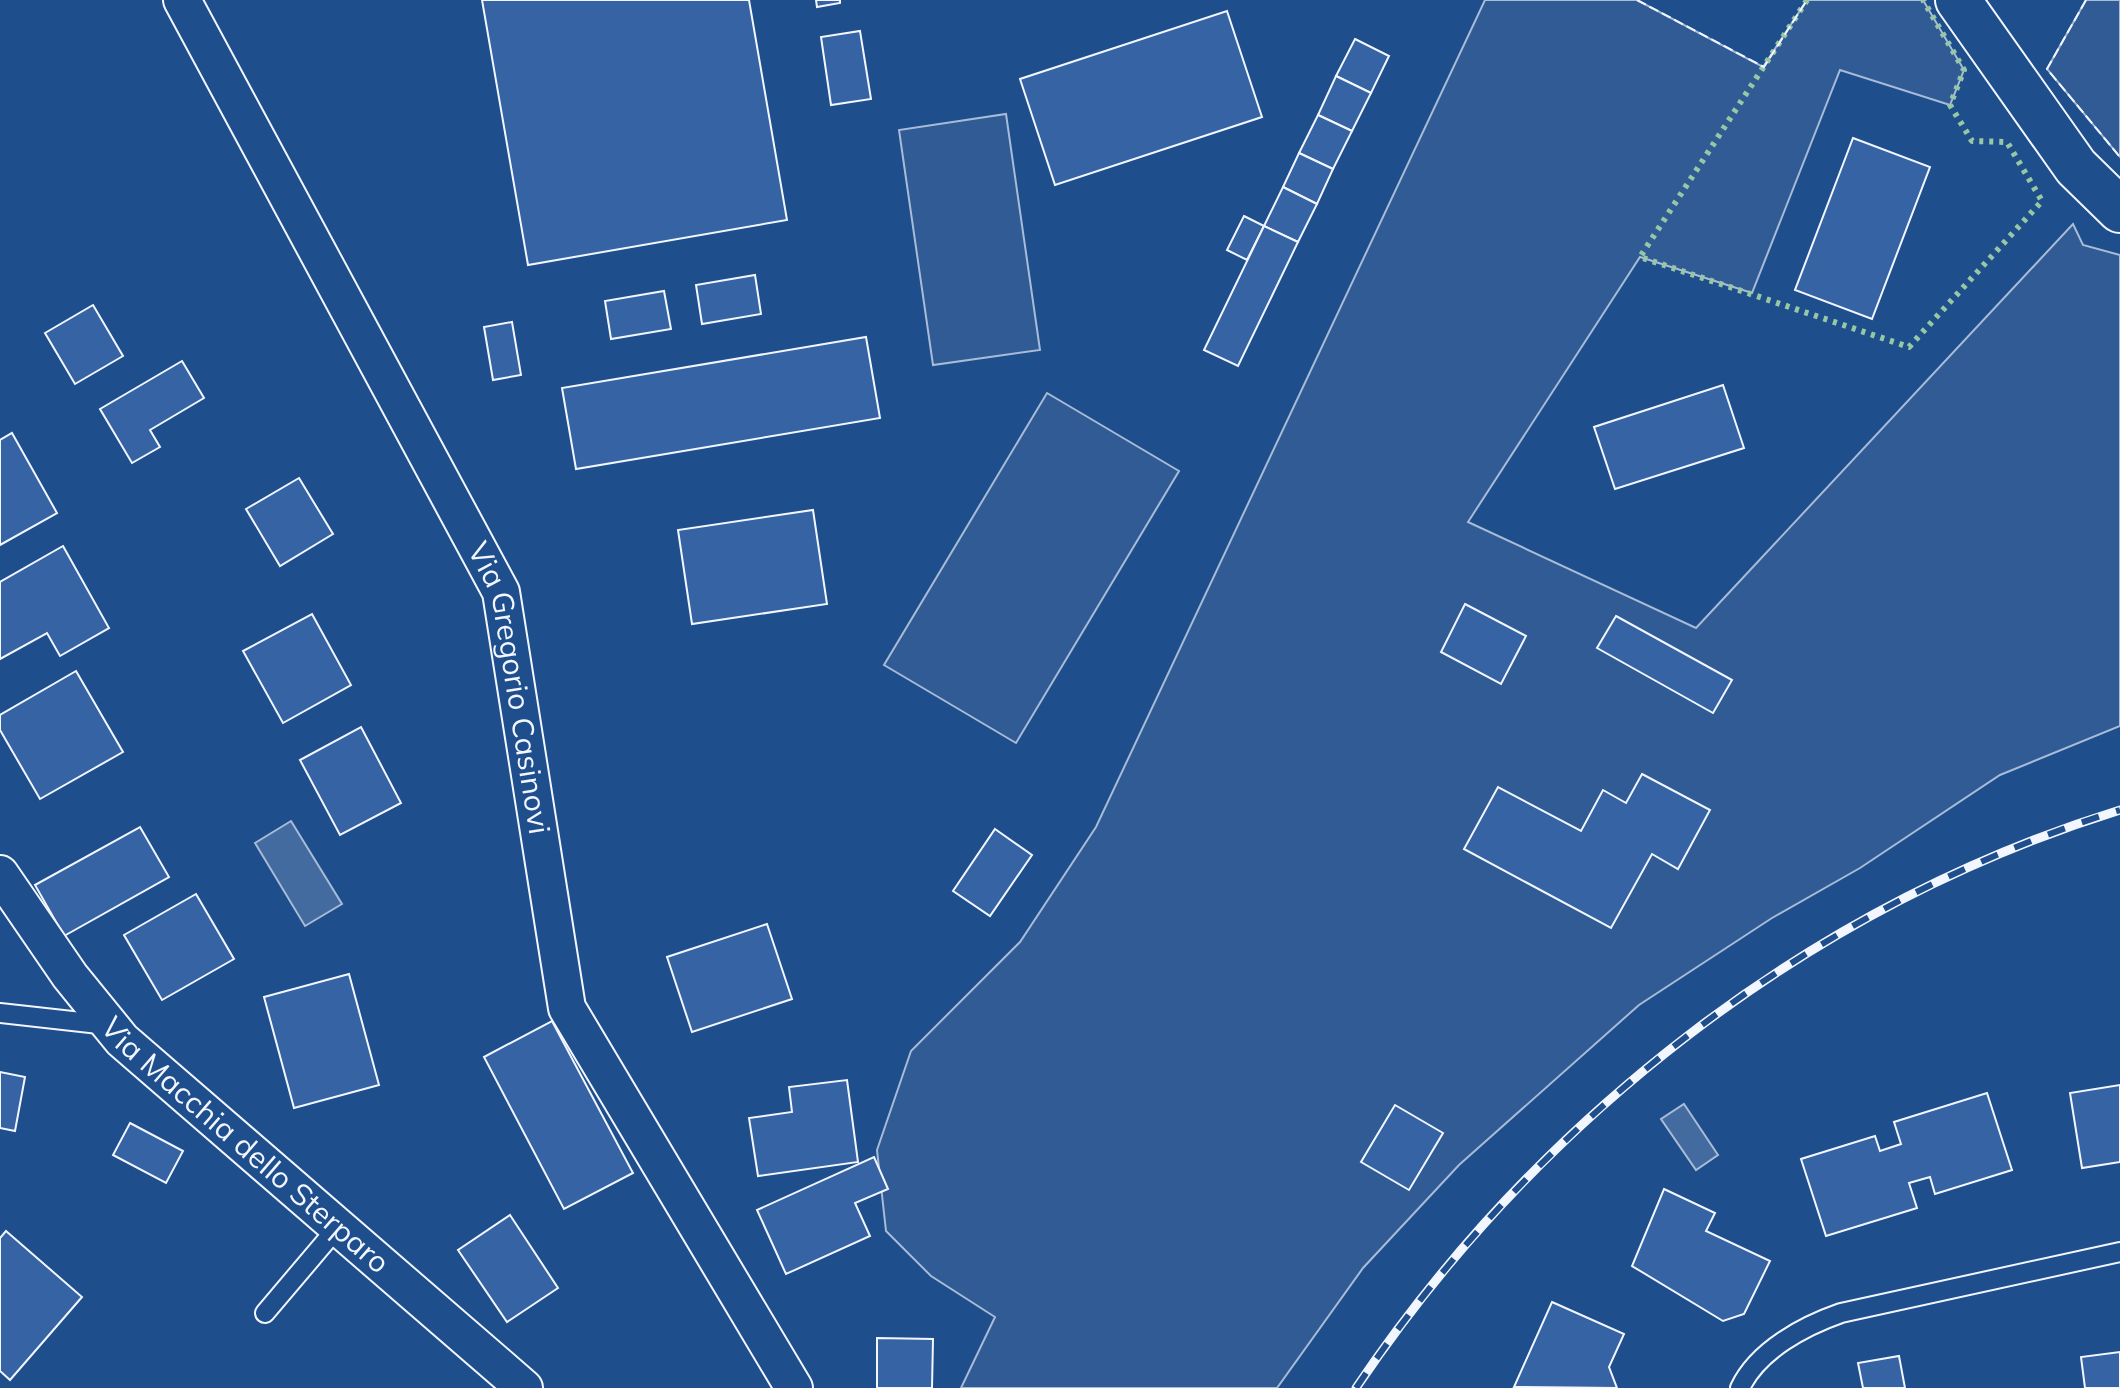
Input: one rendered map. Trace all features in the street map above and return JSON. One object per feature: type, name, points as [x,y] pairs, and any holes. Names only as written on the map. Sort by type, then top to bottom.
[{"type":"street","name":"Via Gregorio Casinovi","points":[[182,0],[501,592],[567,1008],[794,1388]]},
{"type":"street","points":[[1958,0],[2076,167],[2120,210]]},
{"type":"street","points":[[2048,129],[2103,182],[2120,192]]},
{"type":"street","name":"Via Macchia dello Sterparo","points":[[0,874],[108,1025],[524,1388]]},
{"type":"lane","points":[[0,1013],[108,1025]]},
{"type":"lane","points":[[265,1313],[337,1228]]},
{"type":"lane","points":[[1740,1388],[1769,1353],[1816,1322],[1841,1313],[2120,1252]]},
{"type":"shaded area","points":[[1485,0],[1637,0],[1763,67],[1807,0],[1923,0],[1964,70],[1950,105],[1840,70],[1752,293],[1640,257],[1468,522],[1696,628],[2073,224],[2083,245],[2120,255],[2120,726],[2000,775],[1860,868],[1772,918],[1639,1005],[1459,1165],[1363,1268],[1277,1388],[961,1388],[995,1317],[931,1276],[886,1231],[877,1150],[911,1051],[1020,942],[1096,827]]},
{"type":"shaded area","points":[[2086,0],[2120,0],[2120,157],[2047,69]]},
{"type":"shaded area","points":[[1006,114],[1040,350],[933,365],[899,130]]},
{"type":"shaded area","points":[[1047,393],[1179,471],[1016,743],[884,665]]},
{"type":"shaded area","points":[[291,821],[342,904],[305,926],[255,843]]},
{"type":"shaded area","points":[[1684,1104],[1718,1155],[1696,1170],[1661,1119]]},
{"type":"building","points":[[482,0],[749,0],[787,220],[528,265]]},
{"type":"building","points":[[816,0],[840,0],[840,3],[817,7]]},
{"type":"building","points":[[1227,11],[1262,117],[1055,185],[1020,79]]},
{"type":"building","points":[[860,31],[871,99],[831,105],[821,37]]},
{"type":"building","points":[[1355,39],[1389,56],[1371,93],[1336,76]]},
{"type":"building","points":[[1336,76],[1371,93],[1352,131],[1318,115]]},
{"type":"building","points":[[1318,115],[1352,131],[1333,169],[1299,153]]},
{"type":"building","points":[[1853,138],[1930,167],[1872,319],[1795,290]]},
{"type":"building","points":[[1299,153],[1333,169],[1317,204],[1283,187]]},
{"type":"building","points":[[1283,187],[1317,204],[1298,242],[1264,226]]},
{"type":"building","points":[[1244,216],[1264,226],[1247,260],[1227,250]]},
{"type":"building","points":[[1264,226],[1298,242],[1238,366],[1204,350]]},
{"type":"building","points":[[755,275],[761,314],[702,324],[696,285]]},
{"type":"building","points":[[664,291],[671,329],[611,339],[605,301]]},
{"type":"building","points":[[93,305],[123,356],[75,384],[45,333]]},
{"type":"building","points":[[512,322],[521,375],[493,380],[484,327]]},
{"type":"building","points":[[866,337],[880,418],[576,469],[562,388]]},
{"type":"building","points":[[182,361],[204,398],[150,430],[160,447],[132,463],[100,409]]},
{"type":"building","points":[[1723,385],[1744,448],[1615,489],[1594,427]]},
{"type":"building","points":[[12,433],[57,513],[0,545],[0,440]]},
{"type":"building","points":[[299,478],[333,534],[280,566],[246,509]]},
{"type":"building","points":[[813,510],[827,604],[692,624],[678,530]]},
{"type":"building","points":[[63,546],[109,628],[60,656],[47,633],[0,659],[0,582]]},
{"type":"building","points":[[1465,604],[1526,636],[1501,684],[1441,652]]},
{"type":"building","points":[[312,614],[351,685],[283,723],[243,651]]},
{"type":"building","points":[[1616,616],[1732,680],[1713,713],[1597,648]]},
{"type":"building","points":[[76,671],[123,752],[40,799],[0,730],[0,715]]},
{"type":"building","points":[[361,727],[401,803],[340,835],[300,760]]},
{"type":"building","points":[[1642,774],[1710,810],[1678,869],[1652,854],[1611,928],[1464,849],[1498,787],[1581,831],[1603,790],[1626,803]]},
{"type":"building","points":[[140,827],[169,877],[64,936],[35,885]]},
{"type":"building","points":[[995,829],[1032,855],[990,916],[953,891]]},
{"type":"building","points":[[196,894],[234,959],[162,1000],[124,935]]},
{"type":"building","points":[[767,924],[792,999],[692,1032],[667,957]]},
{"type":"building","points":[[349,974],[379,1085],[294,1108],[264,997]]},
{"type":"building","points":[[552,1021],[633,1173],[564,1209],[484,1057]]},
{"type":"building","points":[[0,1072],[25,1077],[15,1131],[0,1128]]},
{"type":"building","points":[[847,1080],[858,1162],[758,1176],[749,1118],[792,1112],[789,1087]]},
{"type":"building","points":[[2120,1085],[2120,1162],[2082,1168],[2070,1093]]},
{"type":"building","points":[[1987,1093],[2012,1170],[1935,1194],[1930,1177],[1909,1183],[1917,1208],[1826,1236],[1801,1159],[1875,1136],[1880,1151],[1901,1144],[1894,1122]]},
{"type":"building","points":[[1395,1105],[1443,1133],[1409,1190],[1361,1162]]},
{"type":"building","points":[[130,1123],[183,1151],[166,1183],[113,1155]]},
{"type":"building","points":[[874,1157],[888,1189],[855,1203],[870,1236],[786,1274],[757,1210]]},
{"type":"building","points":[[1664,1189],[1715,1213],[1706,1231],[1770,1261],[1744,1314],[1723,1321],[1632,1266]]},
{"type":"building","points":[[510,1215],[558,1288],[507,1322],[458,1250]]},
{"type":"building","points":[[6,1231],[82,1297],[10,1380],[0,1371],[0,1238]]},
{"type":"building","points":[[1552,1302],[1624,1334],[1609,1367],[1617,1388],[1514,1387]]},
{"type":"building","points":[[877,1338],[933,1339],[932,1388],[877,1388]]},
{"type":"building","points":[[2120,1352],[2120,1388],[2085,1388],[2081,1357]]},
{"type":"building","points":[[1899,1356],[1905,1388],[1863,1388],[1858,1363]]},
{"type":"railway","points":[[1356,1388],[1428,1290],[1508,1198],[1595,1113],[1689,1034],[1789,964],[1895,903],[2005,851],[2120,810]]},
{"type":"hedge","points":[[1807,0],[1640,257],[1909,347],[2042,201],[2007,142],[1972,141],[1950,105],[1964,70],[1923,0]]},
{"type":"fence","points":[[1637,0],[1764,67],[1807,0]]},
{"type":"fence","points":[[2086,0],[2047,69],[2120,157]]}]
